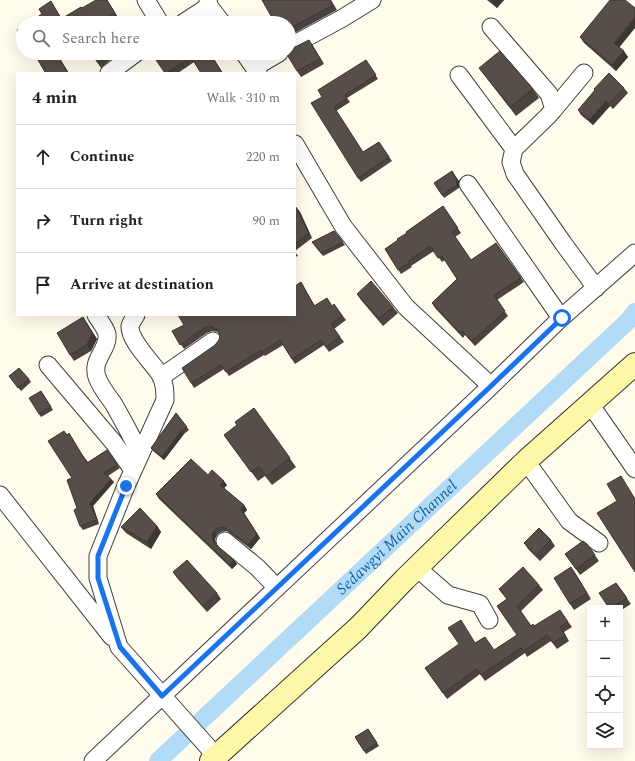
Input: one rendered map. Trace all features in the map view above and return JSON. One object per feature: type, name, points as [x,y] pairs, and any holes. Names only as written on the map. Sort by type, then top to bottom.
[{"type":"street","points":[[146,0],[156,16]]},
{"type":"street","points":[[296,43],[342,19],[372,0]]},
{"type":"street","points":[[192,16],[209,3],[217,16]]},
{"type":"street","points":[[492,27],[549,94],[554,109]]},
{"type":"street","points":[[110,72],[127,60]]},
{"type":"street","points":[[249,60],[256,70],[270,60]]},
{"type":"street","points":[[584,73],[548,116],[514,149],[511,162],[515,174],[596,288]]},
{"type":"street","points":[[459,76],[514,149]]},
{"type":"street","points":[[296,147],[343,226],[406,307],[491,386]]},
{"type":"street","points":[[468,184],[562,318]]},
{"type":"street","points":[[93,761],[562,318],[635,253]]},
{"type":"street","points":[[97,316],[106,332],[107,338],[96,362],[95,369],[97,378],[124,422],[136,446],[126,486]]},
{"type":"street","points":[[120,647],[98,578],[98,556],[126,486],[165,400],[165,389],[161,377],[131,334],[130,326],[135,316]]},
{"type":"street","points":[[161,377],[213,341]]},
{"type":"street","points":[[48,364],[114,443],[130,466]]},
{"type":"street","points":[[0,495],[120,647],[210,754],[358,628],[416,568],[526,462],[635,364]]},
{"type":"street","points":[[590,404],[635,468]]},
{"type":"street","points":[[526,462],[569,521],[599,543]]},
{"type":"street","points":[[225,541],[258,568],[277,588]]},
{"type":"street","points":[[416,568],[448,595],[480,604],[489,620]]},
{"type":"building","points":[[96,0],[107,0],[115,13],[110,16],[66,16],[81,7],[82,8]]},
{"type":"building","points":[[262,0],[330,0],[333,5],[296,25],[296,16],[271,16]]},
{"type":"building","points":[[610,0],[625,0],[635,8],[635,17],[614,43],[624,51],[612,65],[580,37]]},
{"type":"building","points":[[51,1],[59,16],[39,16],[42,14],[39,9]]},
{"type":"building","points":[[309,40],[320,59],[297,71],[290,60],[296,60],[296,46]]},
{"type":"building","points":[[500,51],[533,89],[510,107],[479,68]]},
{"type":"building","points":[[38,60],[60,60],[67,72],[45,72]]},
{"type":"building","points":[[156,60],[186,60],[168,72],[164,72]]},
{"type":"building","points":[[193,60],[214,60],[221,72],[200,72]]},
{"type":"building","points":[[366,60],[376,75],[345,95],[347,98],[334,107],[363,152],[379,142],[389,157],[358,178],[311,103],[322,97],[318,90]]},
{"type":"building","points":[[609,73],[624,88],[609,104],[606,101],[589,120],[578,110],[595,90],[594,89]]},
{"type":"building","points":[[452,171],[456,178],[457,185],[442,195],[434,183]]},
{"type":"building","points":[[443,206],[458,228],[452,232],[471,260],[496,243],[521,278],[494,295],[505,311],[472,341],[462,331],[460,333],[432,303],[457,279],[442,256],[438,258],[430,246],[398,270],[385,249]]},
{"type":"building","points":[[296,207],[309,233],[296,243]]},
{"type":"building","points":[[334,231],[343,242],[321,253],[312,242]]},
{"type":"building","points":[[371,281],[393,307],[379,319],[357,294]]},
{"type":"building","points":[[301,282],[314,306],[327,298],[332,306],[334,304],[342,316],[331,324],[340,337],[326,347],[321,340],[292,359],[280,340],[226,372],[221,365],[191,383],[182,368],[215,345],[219,340],[220,335],[218,330],[209,326],[180,345],[172,331],[184,325],[179,316],[296,316],[296,285]]},
{"type":"building","points":[[83,317],[92,333],[87,345],[70,355],[57,333]]},
{"type":"building","points":[[19,368],[29,379],[18,388],[9,376]]},
{"type":"building","points":[[41,391],[51,407],[39,414],[29,398]]},
{"type":"building","points":[[254,408],[290,458],[266,476],[259,467],[251,472],[224,435],[237,425],[235,422]]},
{"type":"building","points":[[176,413],[187,427],[181,431],[162,457],[151,448]]},
{"type":"building","points":[[64,431],[67,435],[69,433],[87,463],[107,450],[117,465],[104,473],[111,479],[90,503],[97,520],[80,526],[74,510],[77,508],[67,480],[72,478],[48,441]]},
{"type":"building","points":[[191,459],[208,475],[212,470],[224,481],[220,485],[244,505],[241,509],[257,534],[248,545],[224,527],[218,528],[214,531],[212,535],[215,544],[234,560],[230,565],[156,494]]},
{"type":"building","points":[[621,476],[635,499],[635,572],[597,513],[617,501],[607,484]]},
{"type":"building","points":[[140,508],[157,526],[147,542],[121,527]]},
{"type":"building","points":[[539,528],[551,540],[536,555],[524,543]]},
{"type":"building","points":[[583,541],[595,555],[576,569],[565,554]]},
{"type":"building","points":[[187,560],[217,593],[203,606],[173,572]]},
{"type":"building","points":[[523,567],[539,585],[517,606],[531,626],[533,624],[534,626],[560,610],[568,622],[560,627],[565,635],[553,643],[547,635],[524,651],[521,648],[481,675],[477,669],[443,693],[425,668],[459,644],[448,628],[461,620],[475,643],[485,637],[494,650],[517,635],[497,606],[507,599],[499,589]]},
{"type":"building","points":[[571,567],[587,593],[570,604],[554,578]]},
{"type":"building","points":[[616,583],[627,598],[615,605],[607,605],[599,593]]},
{"type":"building","points":[[368,729],[377,743],[364,751],[355,737]]},
{"type":"waterway","name":"Sedawgyi Main Channel","points":[[158,761],[629,320],[635,312]]},
{"type":"route","points":[[126,486],[98,556],[98,578],[120,647],[162,696],[562,318]]}]
